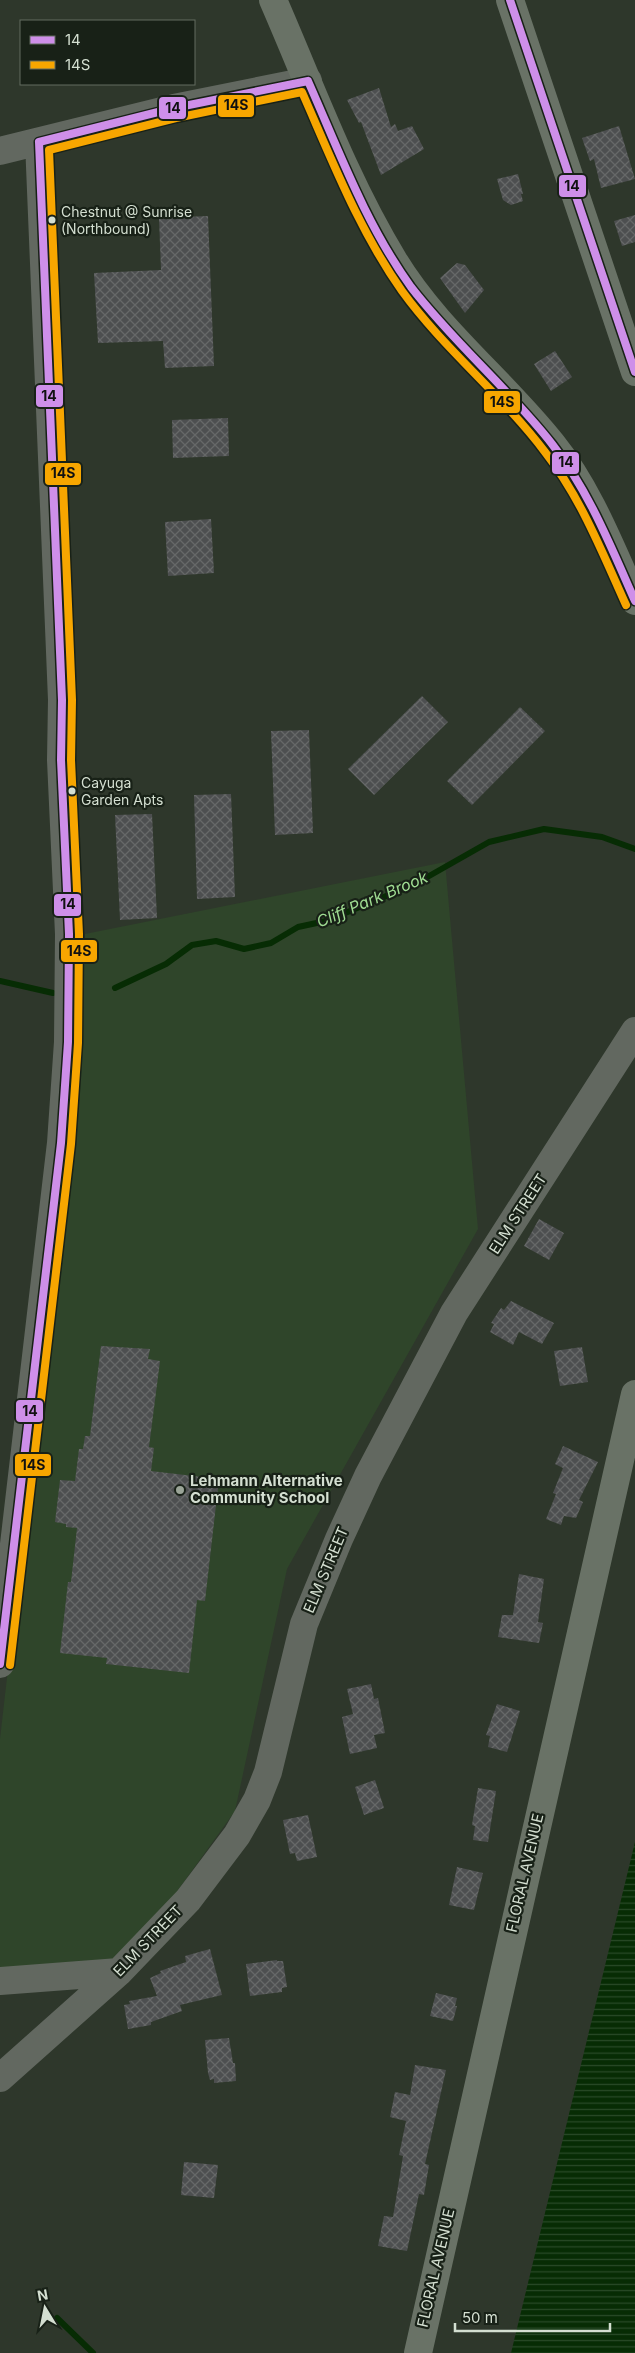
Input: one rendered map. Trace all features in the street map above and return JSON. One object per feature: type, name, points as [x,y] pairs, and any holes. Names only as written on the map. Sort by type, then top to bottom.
[{"type":"main road","points":[[273,0],[359,196],[395,262],[426,304],[546,437],[568,466],[635,601]]},
{"type":"main road","points":[[510,0],[635,372]]},
{"type":"main road","name":"FLORAL AVENUE","points":[[418,2353],[591,1579],[635,1394]]},
{"type":"street","points":[[0,151],[174,108],[308,80]]},
{"type":"street","points":[[0,1664],[61,1143],[68,1042],[69,934],[61,760],[62,700],[39,142]]},
{"type":"street","name":"ELM STREET","points":[[0,2078],[119,1972],[200,1886],[248,1816],[268,1772],[304,1624],[338,1539],[368,1476],[454,1313],[635,1031]]},
{"type":"street","points":[[0,1981],[119,1972]]},
{"type":"shaded area","name":"Lehmann Alternative Community School","points":[[445,862],[478,1229],[287,1569],[235,1811],[119,1972],[0,1975],[0,1739],[80,1037],[85,934]]},
{"type":"shaded area","points":[[635,1842],[635,2353],[511,2353]]},
{"type":"building","points":[[379,88],[391,127],[395,124],[398,131],[412,126],[424,149],[381,175],[361,122],[359,123],[347,100]]},
{"type":"building","points":[[619,126],[635,179],[601,188],[594,159],[590,161],[582,138]]},
{"type":"building","points":[[518,174],[523,201],[511,205],[503,200],[497,179]]},
{"type":"building","points":[[635,215],[635,242],[622,246],[614,221]]},
{"type":"building","points":[[208,216],[214,366],[165,368],[163,341],[98,343],[94,273],[161,270],[159,218]]},
{"type":"building","points":[[457,263],[465,265],[484,290],[465,313],[440,278]]},
{"type":"building","points":[[555,351],[572,377],[551,391],[534,364]]},
{"type":"building","points":[[228,418],[229,456],[173,458],[172,420]]},
{"type":"building","points":[[211,519],[214,573],[168,576],[165,522]]},
{"type":"building","points":[[422,696],[448,722],[374,795],[348,769]]},
{"type":"building","points":[[520,707],[545,731],[472,805],[447,781]]},
{"type":"building","points":[[309,730],[313,833],[275,835],[271,731]]},
{"type":"building","points":[[231,794],[235,897],[197,899],[194,795]]},
{"type":"building","points":[[152,814],[157,918],[120,920],[115,815]]},
{"type":"building","points":[[539,1219],[564,1233],[549,1260],[524,1246]]},
{"type":"building","points":[[511,1301],[554,1323],[542,1344],[519,1332],[513,1345],[490,1332],[494,1324],[491,1323],[501,1308],[504,1310]]},
{"type":"building","points":[[101,1346],[150,1349],[148,1359],[160,1361],[149,1447],[154,1448],[151,1471],[219,1479],[205,1601],[197,1600],[189,1673],[106,1664],[107,1658],[60,1653],[68,1582],[71,1582],[77,1528],[66,1527],[66,1524],[55,1522],[60,1480],[75,1481],[79,1449],[83,1449],[85,1436],[90,1436]]},
{"type":"building","points":[[582,1347],[588,1382],[560,1386],[554,1351]]},
{"type":"building","points":[[563,1446],[598,1462],[579,1500],[583,1502],[576,1518],[564,1516],[561,1525],[546,1519],[556,1494],[553,1493],[563,1468],[555,1464]]},
{"type":"building","points":[[519,1574],[544,1579],[538,1622],[543,1623],[539,1643],[498,1637],[502,1615],[513,1615]]},
{"type":"building","points":[[371,1684],[374,1699],[378,1698],[385,1733],[374,1735],[377,1748],[350,1754],[342,1717],[353,1714],[347,1689]]},
{"type":"building","points":[[497,1704],[520,1711],[507,1752],[488,1747],[490,1736],[486,1735]]},
{"type":"building","points":[[375,1780],[384,1808],[364,1815],[355,1787]]},
{"type":"building","points":[[478,1788],[496,1791],[488,1842],[473,1840],[475,1826],[472,1825]]},
{"type":"building","points":[[308,1815],[317,1857],[297,1861],[295,1853],[290,1854],[283,1820]]},
{"type":"building","points":[[457,1867],[483,1873],[474,1910],[449,1905]]},
{"type":"building","points":[[210,1949],[222,1995],[180,2005],[182,2011],[151,2022],[151,2025],[128,2029],[124,2005],[130,2004],[129,2001],[157,1996],[150,1978],[161,1973],[160,1971],[186,1962],[185,1956]]},
{"type":"building","points":[[283,1961],[287,1987],[282,1988],[282,1992],[250,1996],[246,1964]]},
{"type":"building","points":[[436,1993],[457,1998],[453,2021],[430,2016]]},
{"type":"building","points":[[229,2038],[233,2063],[235,2063],[236,2081],[214,2083],[214,2079],[210,2080],[208,2073],[205,2040]]},
{"type":"building","points":[[415,2065],[446,2070],[425,2164],[429,2165],[424,2195],[419,2194],[407,2251],[378,2246],[384,2216],[393,2217],[403,2156],[399,2155],[406,2121],[390,2117],[395,2092],[410,2095]]},
{"type":"building","points":[[184,2162],[218,2165],[214,2198],[181,2195]]},
{"type":"waterway","name":"Cliff Park Brook","points":[[115,988],[166,964],[192,945],[216,941],[244,949],[271,943],[298,927],[326,921],[415,884],[489,842],[544,829],[602,837],[635,849]]},
{"type":"waterway","name":"Cliff Park Brook","points":[[0,981],[53,993]]},
{"type":"waterway","points":[[57,2318],[93,2353]]},
{"type":"transit line","name":"14","points":[[510,0],[635,372]]},
{"type":"transit line","name":"14","points":[[308,81],[354,187],[395,263],[428,308],[518,404],[565,462],[588,500],[635,601]]},
{"type":"transit line","name":"14","points":[[39,142],[174,108],[308,81]]},
{"type":"transit line","name":"14S","points":[[10,1665],[71,1144],[78,1043],[79,934],[71,760],[72,700],[49,150],[176,118],[302,92],[359,219],[387,268],[418,312],[528,431],[558,470],[590,526],[626,605]]},
{"type":"transit line","name":"14","points":[[0,1664],[61,1143],[68,1042],[69,934],[61,760],[62,700],[39,142]]},
{"type":"place","name":"Chestnut @ Sunrise (Northbound)","points":[[52,220]]},
{"type":"place","name":"Cayuga Garden Apts","points":[[72,791]]},
{"type":"place","name":"Lehmann Alternative Community School","points":[[180,1490]]}]
